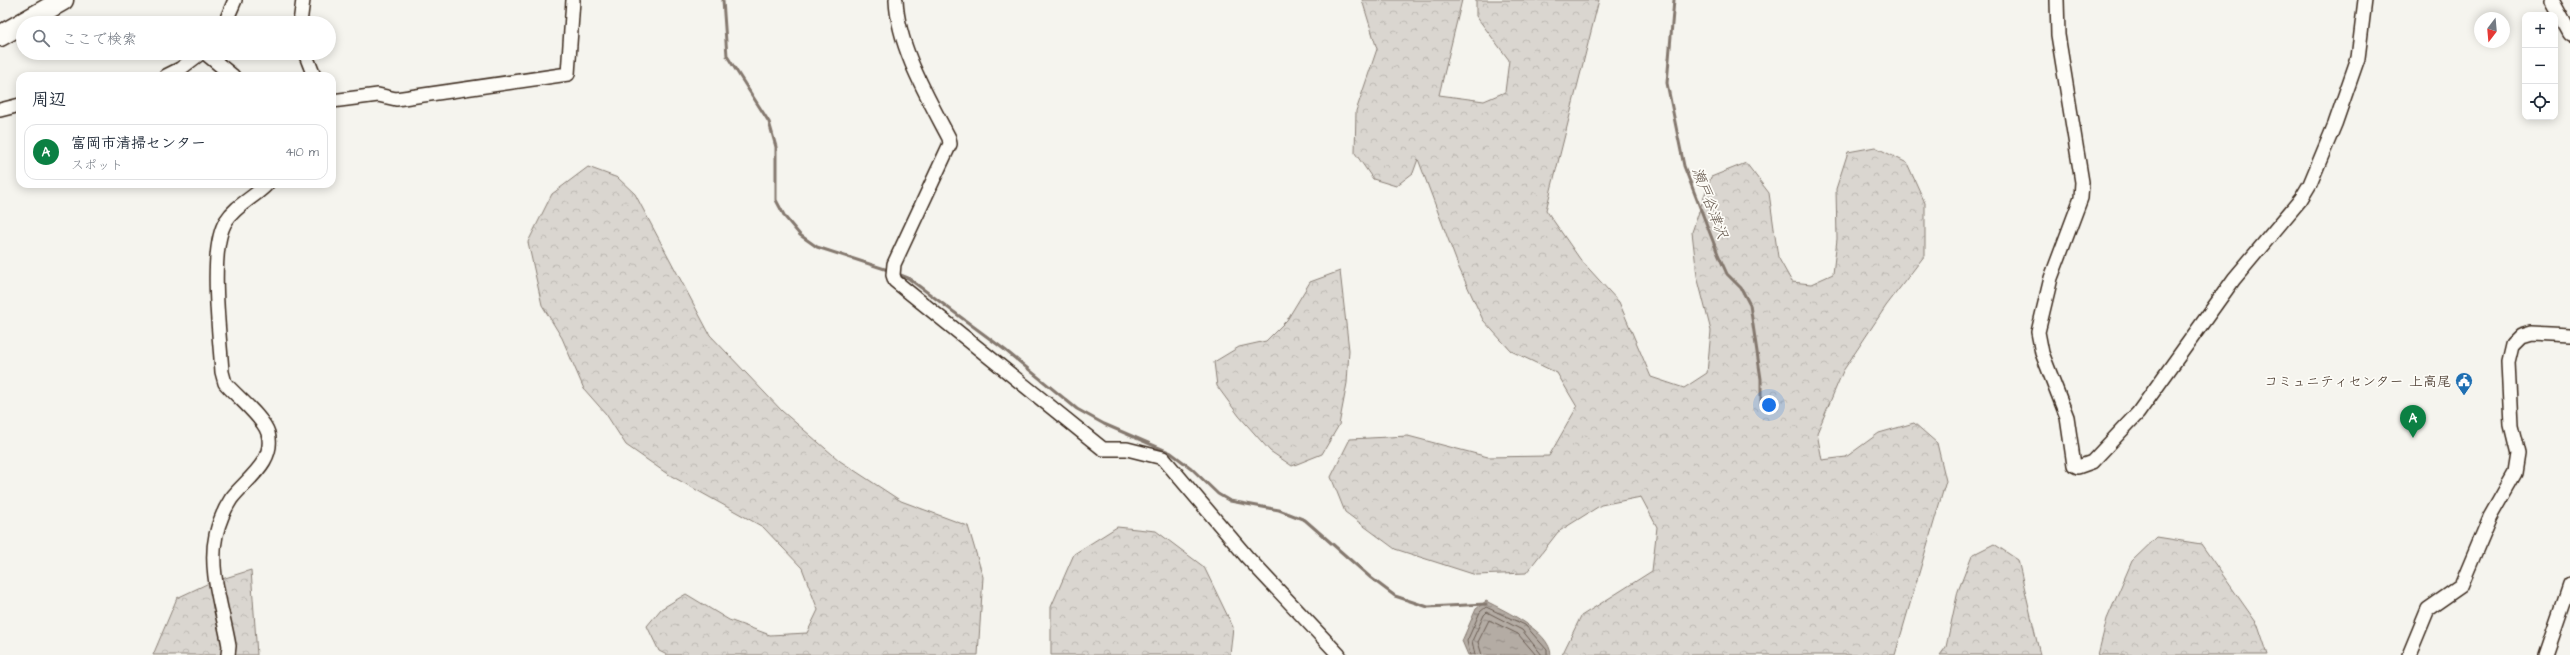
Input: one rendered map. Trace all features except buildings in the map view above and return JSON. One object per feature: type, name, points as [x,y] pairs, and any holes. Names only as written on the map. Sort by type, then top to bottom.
[{"type":"main road","points":[[36,16],[64,0]]},
{"type":"main road","points":[[0,36],[16,27]]},
{"type":"street","points":[[228,16],[235,0]]},
{"type":"street","points":[[301,16],[303,0]]},
{"type":"street","points":[[336,100],[378,94],[396,99],[568,74],[573,0]]},
{"type":"street","points":[[896,0],[897,19],[902,39],[949,138],[950,144],[894,264],[893,275],[895,281],[1103,449],[1127,449],[1162,458],[1247,557],[1339,655]]},
{"type":"street","points":[[2057,0],[2058,35],[2082,182],[2081,198],[2051,278],[2038,332],[2042,353],[2068,418],[2074,465],[2078,468],[2092,462],[2138,413],[2234,279],[2304,194],[2335,124],[2358,58],[2365,0]]},
{"type":"street","points":[[2552,0],[2570,33]]},
{"type":"street","points":[[174,72],[192,60]]},
{"type":"street","points":[[214,60],[229,72]]},
{"type":"street","points":[[308,60],[312,72]]},
{"type":"street","points":[[0,110],[16,106]]},
{"type":"street","points":[[228,655],[229,646],[213,559],[216,536],[222,515],[228,505],[236,492],[251,479],[269,448],[268,432],[225,383],[222,372],[217,296],[217,250],[220,231],[226,220],[234,210],[262,188]]},
{"type":"street","points":[[2409,655],[2428,609],[2461,586],[2490,516],[2515,473],[2518,454],[2511,425],[2508,362],[2512,345],[2521,336],[2531,333],[2570,335]]},
{"type":"street","points":[[2546,655],[2570,585]]},
{"type":"green space","points":[[1362,0],[1462,0],[1439,95],[1484,101],[1505,92],[1509,60],[1476,16],[1476,0],[1599,0],[1546,210],[1580,259],[1619,302],[1651,377],[1684,388],[1707,373],[1711,331],[1697,276],[1692,232],[1711,177],[1746,163],[1769,193],[1778,257],[1792,282],[1811,284],[1833,274],[1837,239],[1836,189],[1848,152],[1875,147],[1907,163],[1925,203],[1925,255],[1886,306],[1843,371],[1817,433],[1822,460],[1846,457],[1879,433],[1914,423],[1937,443],[1946,481],[1895,655],[1562,655],[1581,616],[1652,571],[1657,527],[1641,497],[1601,505],[1558,532],[1526,573],[1476,575],[1395,549],[1345,512],[1331,477],[1350,439],[1408,436],[1488,457],[1549,456],[1577,407],[1557,373],[1511,351],[1483,320],[1459,268],[1418,159],[1413,173],[1396,186],[1373,179],[1355,153],[1356,111],[1377,49]]},
{"type":"green space","points":[[588,167],[618,178],[635,194],[710,335],[782,411],[840,461],[901,501],[968,526],[983,577],[978,655],[667,655],[659,651],[647,626],[661,609],[686,594],[729,620],[770,635],[807,633],[818,610],[802,568],[763,527],[666,473],[626,445],[606,414],[584,389],[562,338],[542,305],[528,242],[552,194]]},
{"type":"green space","points":[[1340,271],[1349,350],[1347,383],[1339,425],[1322,454],[1292,466],[1270,451],[1239,416],[1217,386],[1214,362],[1239,347],[1266,341],[1287,320],[1310,282]]},
{"type":"green space","points":[[1117,527],[1156,531],[1204,567],[1233,627],[1230,655],[1051,655],[1051,607],[1074,554]]},
{"type":"green space","points":[[2157,537],[2201,544],[2258,625],[2268,655],[2098,655],[2107,619],[2132,561]]},
{"type":"green space","points":[[1994,544],[2018,560],[2040,655],[1940,655],[1946,647],[1958,591],[1972,555]]},
{"type":"green space","points":[[251,570],[257,655],[153,655],[177,598],[209,583]]},
{"type":"water","points":[[1486,601],[1515,616],[1535,630],[1549,646],[1551,655],[1468,655],[1462,641],[1476,609]]},
{"type":"waterway","points":[[723,0],[727,56],[769,122],[776,147],[776,200],[785,217],[800,235],[817,247],[891,271]]},
{"type":"waterway","name":"瀬戸谷津沢","points":[[1674,0],[1667,83],[1684,166],[1727,274],[1741,288],[1750,305],[1761,379],[1761,404]]},
{"type":"waterway","points":[[898,274],[908,278],[1005,350],[1077,409],[1104,424],[1171,453],[1191,468],[1218,494],[1230,501],[1279,510],[1305,520],[1371,578],[1395,596],[1428,607],[1486,604]]},
{"type":"place","name":"コミュニティセンター 上高尾","points":[[2464,396]]},
{"type":"place","name":"富岡市清掃センター","points":[[2413,438]]}]
